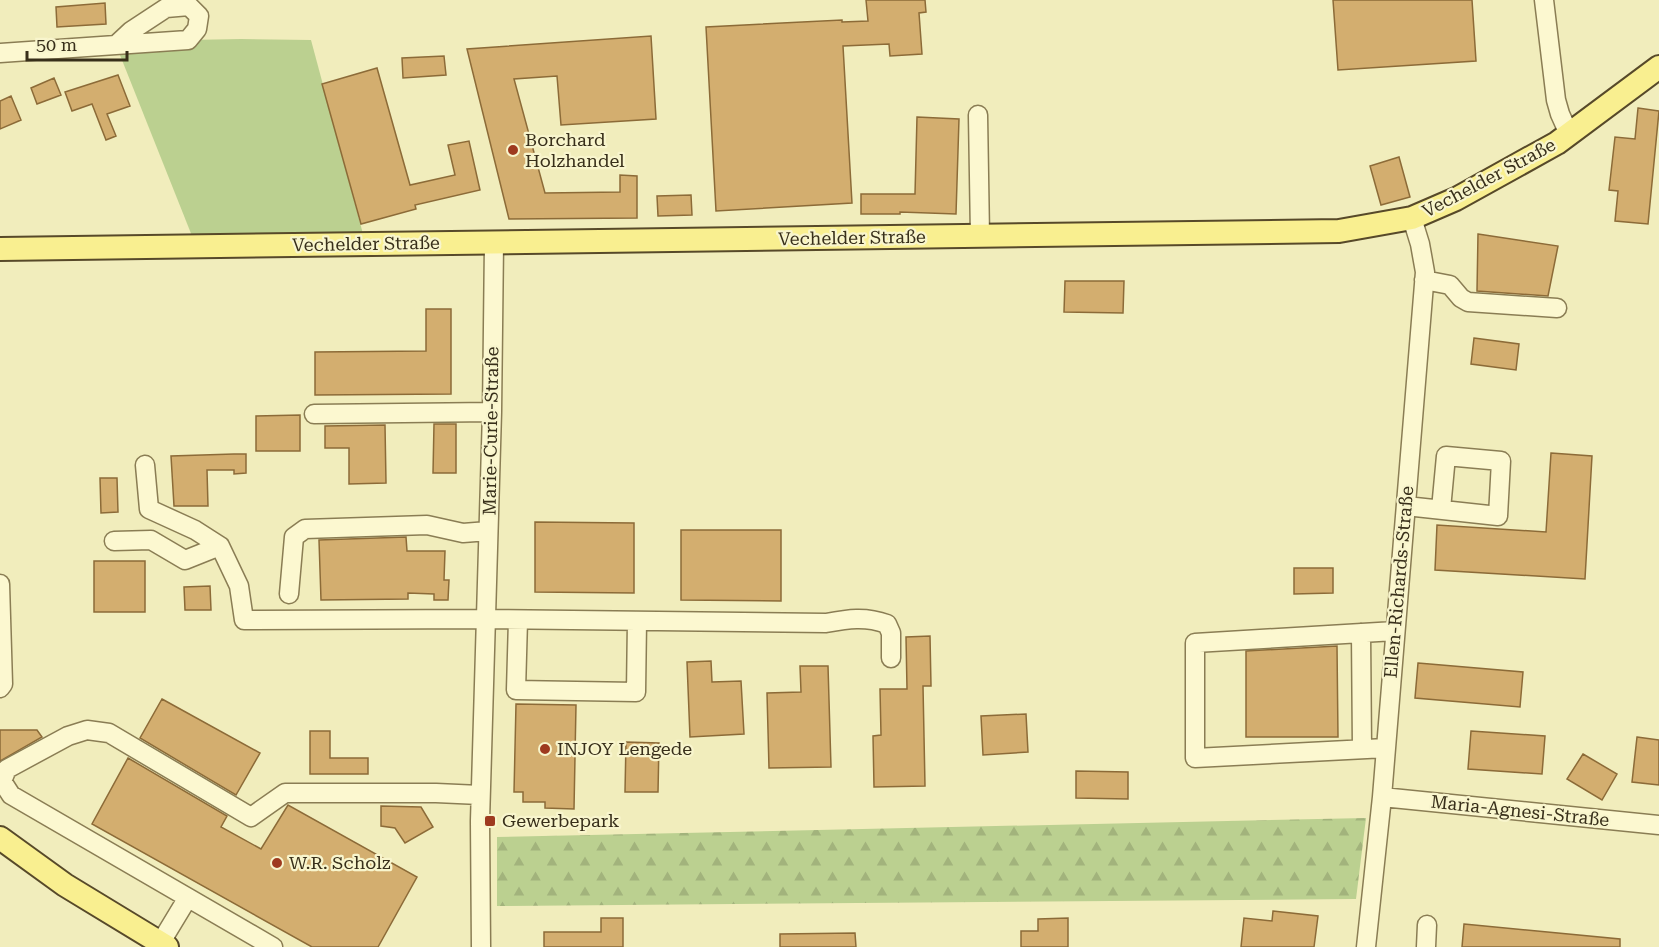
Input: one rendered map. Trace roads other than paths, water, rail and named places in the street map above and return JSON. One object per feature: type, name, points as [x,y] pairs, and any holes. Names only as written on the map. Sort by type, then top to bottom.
[{"type":"main road","name":"Vechelder Straße","points":[[0,249],[1339,231],[1412,218],[1456,199],[1557,143],[1659,67]]},
{"type":"main road","points":[[0,838],[64,885],[162,946]]},
{"type":"street","points":[[1544,0],[1556,100],[1569,134]]},
{"type":"street","points":[[0,54],[116,45]]},
{"type":"street","points":[[978,115],[980,236]]},
{"type":"street","name":"Ellen-Richards-Straße","points":[[1366,947],[1382,797],[1425,272],[1412,218]]},
{"type":"street","name":"Marie-Curie-Straße","points":[[481,947],[480,795],[492,412],[494,243]]},
{"type":"street","points":[[1424,280],[1449,285],[1468,302],[1557,308]]},
{"type":"street","points":[[314,414],[492,412]]},
{"type":"street","points":[[145,465],[149,509],[195,530],[220,546],[238,586],[244,620],[485,619],[826,623],[852,618],[869,618],[887,624],[891,633],[891,658]]},
{"type":"street","points":[[1406,506],[1441,509]]},
{"type":"street","points":[[289,594],[294,537],[305,528],[427,525],[464,533],[488,531]]},
{"type":"street","points":[[114,541],[151,540],[185,560],[220,546]]},
{"type":"street","points":[[0,584],[3,684],[0,688]]},
{"type":"street","points":[[518,620],[516,690],[636,692],[637,621]]},
{"type":"street","points":[[1386,748],[1195,758],[1195,643],[1395,631]]},
{"type":"street","points":[[1361,633],[1362,749]]},
{"type":"street","points":[[273,947],[11,795],[2,782],[7,769],[68,736],[87,730],[109,733],[252,818],[285,793],[480,795]]},
{"type":"street","name":"Maria-Agnesi-Straße","points":[[1382,797],[1659,825]]},
{"type":"street","points":[[162,946],[187,898]]},
{"type":"street","points":[[1426,947],[1427,925]]},
{"type":"place","name":"Borchard Holzhandel","points":[[513,150]]},
{"type":"place","name":"INJOY Lengede","points":[[545,749]]},
{"type":"place","name":"Gewerbepark","points":[[490,821]]},
{"type":"place","name":"W.R. Scholz","points":[[277,863]]}]
